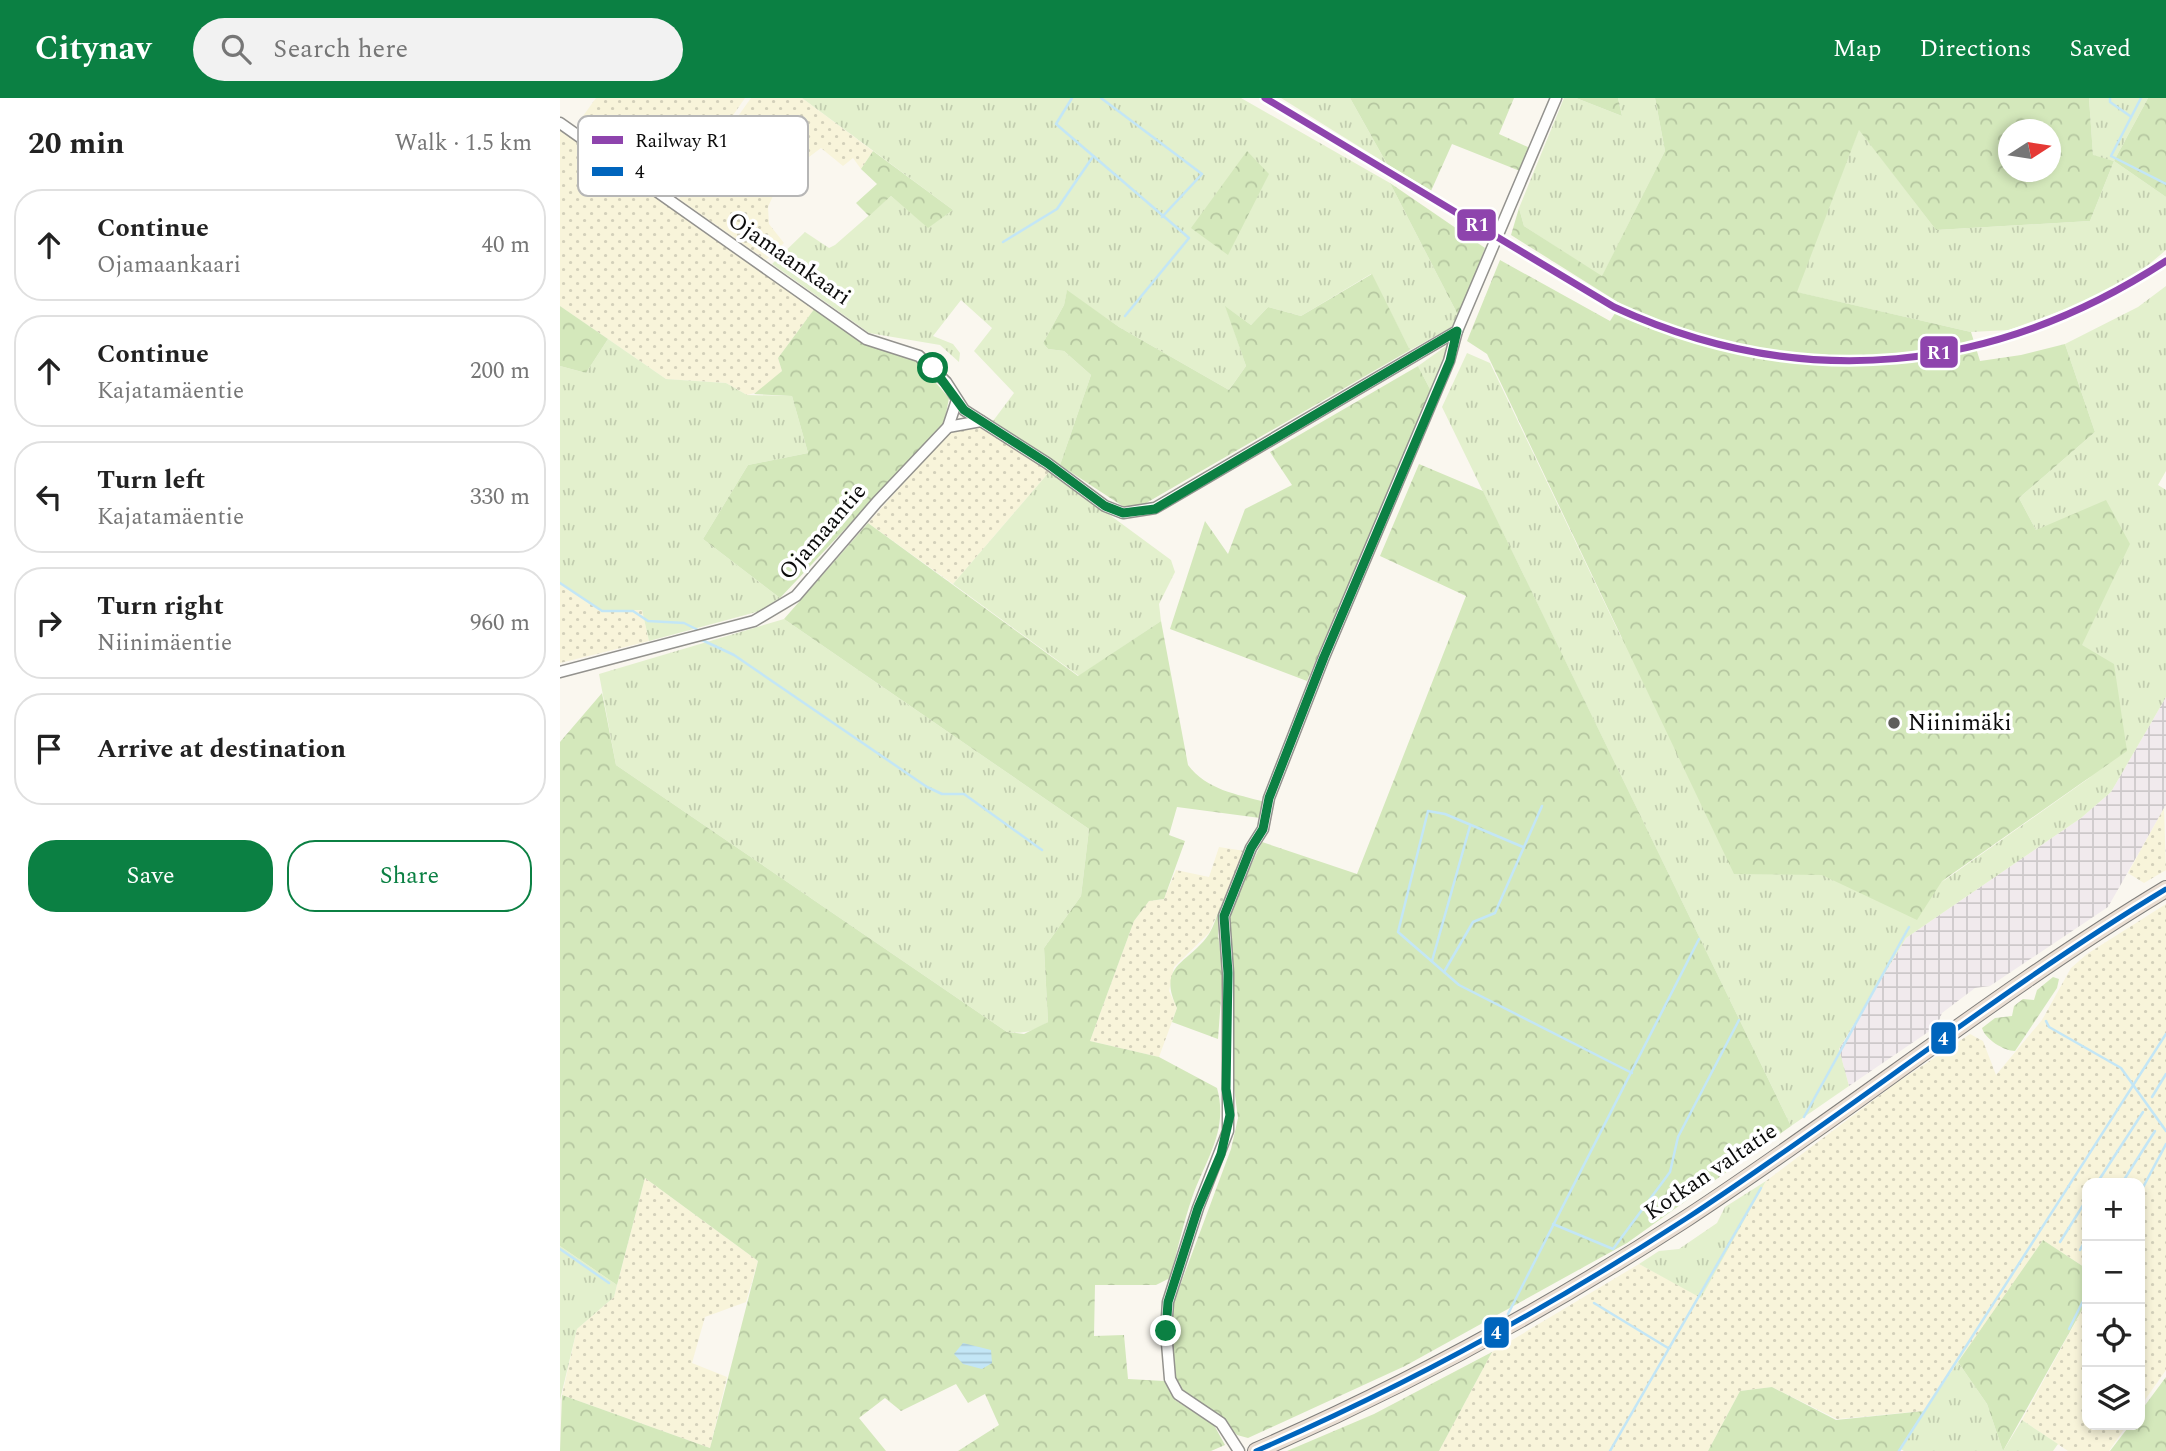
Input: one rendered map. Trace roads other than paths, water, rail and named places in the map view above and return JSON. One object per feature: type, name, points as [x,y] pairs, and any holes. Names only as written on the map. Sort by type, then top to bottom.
[{"type":"highway","name":"Kotkan valtatie","points":[[1256,1451],[1425,1371],[1594,1277],[1688,1217],[2012,988],[2166,888]]},
{"type":"street","points":[[1239,1451],[1221,1423],[1178,1394],[1170,1379],[1166,1331],[1168,1302],[1198,1208],[1221,1154],[1230,1115],[1226,1089],[1228,973],[1224,916],[1251,848],[1263,829],[1269,798],[1324,657],[1450,361],[1457,331],[1556,98]]},
{"type":"street","name":"Ojamaankaari","points":[[560,123],[578,136]]},
{"type":"street","name":"Ojamaankaari","points":[[663,196],[866,339],[919,356],[939,374],[964,410],[1105,506],[1123,513],[1155,509],[1457,331]]},
{"type":"street","name":"Ojamaantie","points":[[560,672],[754,621],[776,610],[796,596],[877,502],[948,427],[957,400]]},
{"type":"street","points":[[948,427],[968,421],[983,421]]},
{"type":"water","points":[[963,1343],[991,1350],[992,1363],[982,1369],[963,1364],[954,1354]]},
{"type":"waterway","points":[[1072,98],[1056,124],[1189,238],[1125,316]]},
{"type":"waterway","points":[[1101,98],[1202,174],[1162,217]]},
{"type":"waterway","points":[[2110,98],[2110,102],[2130,116]]},
{"type":"waterway","points":[[2141,98],[2111,156],[2166,184]]},
{"type":"waterway","points":[[1003,242],[1057,209],[1092,158]]},
{"type":"waterway","points":[[560,583],[602,611],[633,611],[648,621],[684,623],[700,631]]},
{"type":"waterway","points":[[702,640],[734,655],[927,787],[942,794],[964,794],[1042,850]]},
{"type":"waterway","points":[[1444,972],[1473,922],[1495,913],[1542,806]]},
{"type":"waterway","points":[[1523,847],[1445,814],[1428,811],[1398,932],[1459,985],[1632,1073]]},
{"type":"waterway","points":[[1432,961],[1470,826]]},
{"type":"waterway","points":[[1804,1117],[1909,927]]},
{"type":"waterway","points":[[1508,1314],[1699,939]]},
{"type":"waterway","points":[[1553,1224],[1613,1249],[1670,1172],[1678,1137],[1739,1020]]},
{"type":"waterway","points":[[2046,1021],[2049,1027],[2121,1068],[2166,1131]]},
{"type":"waterway","points":[[1899,1451],[2166,1034]]},
{"type":"waterway","points":[[2152,1097],[2166,1074]]},
{"type":"waterway","points":[[2100,1178],[2143,1112]]},
{"type":"waterway","points":[[2125,1178],[2155,1131]]},
{"type":"waterway","points":[[2145,1184],[2166,1144]]},
{"type":"waterway","points":[[1610,1451],[1761,1188]]},
{"type":"waterway","points":[[2060,1242],[2082,1207]]},
{"type":"waterway","points":[[2080,1250],[2085,1241]]},
{"type":"waterway","points":[[560,1249],[609,1283]]},
{"type":"waterway","points":[[1594,1303],[1668,1348]]},
{"type":"waterway","points":[[2069,1329],[2082,1303]]},
{"type":"rail line","name":"R1","points":[[1265,98],[1614,307],[1685,335],[1756,352],[1826,360],[1896,359],[1966,348],[2034,328],[2101,299],[2166,261]]},
{"type":"place","name":"Niinimäki","points":[[1894,723]]}]
